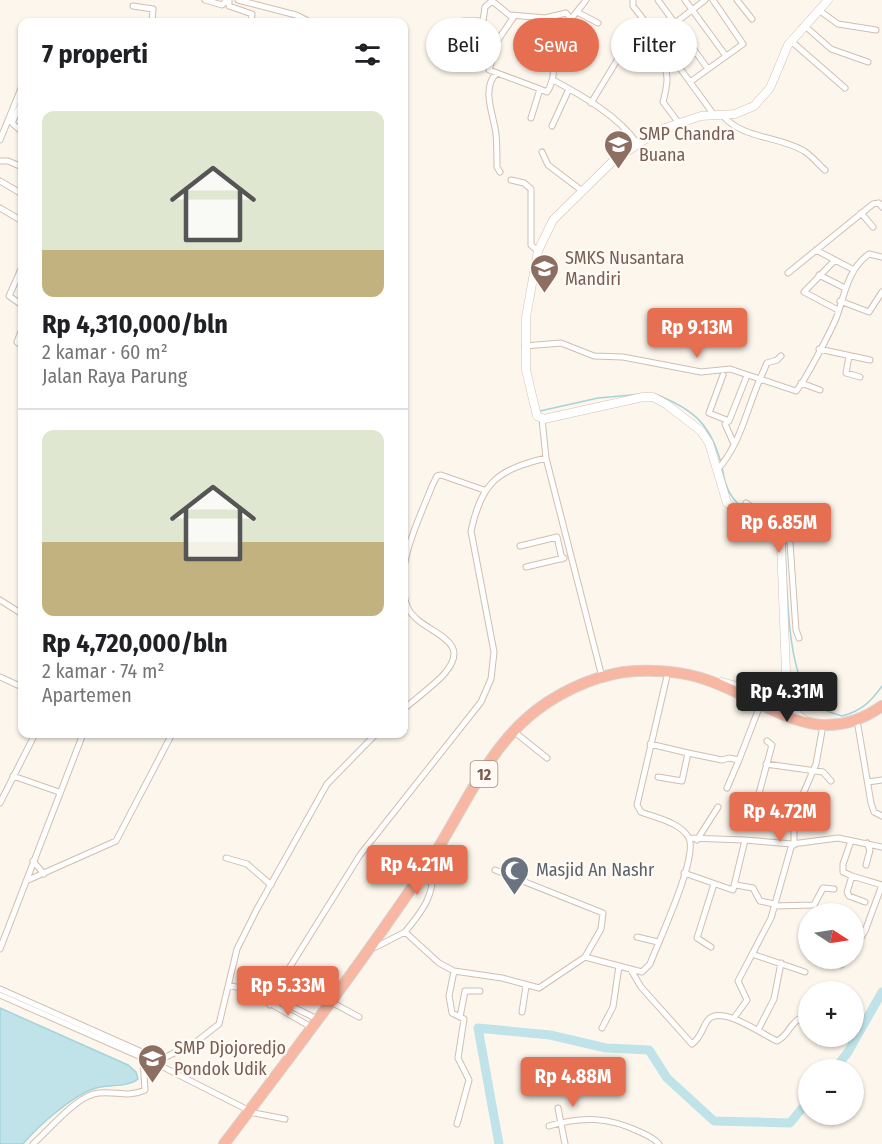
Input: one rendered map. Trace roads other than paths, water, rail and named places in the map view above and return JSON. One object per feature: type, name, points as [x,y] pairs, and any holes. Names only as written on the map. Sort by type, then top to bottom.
[{"type":"highway","name":"12","points":[[230,1144],[314,1023],[432,861],[495,757],[526,719],[566,692],[625,672],[675,673],[708,680],[791,719],[819,728],[851,723],[882,706]]},
{"type":"highway","name":"12","points":[[225,1144],[252,1112],[376,947],[497,760],[517,734],[547,708],[586,687],[624,677],[667,676],[707,683],[801,726],[819,728],[858,726],[882,713]]},
{"type":"street","points":[[205,0],[222,5],[228,0]]},
{"type":"street","points":[[228,0],[229,6],[252,14]]},
{"type":"street","points":[[238,0],[302,18]]},
{"type":"street","points":[[483,18],[485,7],[491,0],[511,15],[545,18],[566,13],[570,18]]},
{"type":"street","points":[[572,18],[586,0]]},
{"type":"street","points":[[633,0],[633,6],[642,18]]},
{"type":"street","points":[[658,0],[670,18]]},
{"type":"street","points":[[685,0],[726,56]]},
{"type":"street","points":[[683,18],[705,0]]},
{"type":"street","points":[[690,82],[742,43],[713,0]]},
{"type":"street","points":[[737,0],[752,19]]},
{"type":"street","points":[[744,9],[748,0]]},
{"type":"street","points":[[603,678],[546,458],[542,419],[534,412],[528,386],[525,346],[526,318],[538,251],[553,220],[581,190],[637,143],[678,122],[744,111],[763,97],[790,41],[828,0]]},
{"type":"street","points":[[252,3],[252,18]]},
{"type":"street","points":[[133,6],[153,9],[152,18]]},
{"type":"street","points":[[820,11],[838,24],[876,30]]},
{"type":"street","points":[[577,12],[588,18]]},
{"type":"street","points":[[511,15],[512,21],[501,34],[489,68],[490,72],[547,92],[553,80],[552,72]]},
{"type":"street","points":[[805,26],[831,49],[868,62]]},
{"type":"street","points":[[790,41],[845,88]]},
{"type":"street","points":[[697,54],[708,69]]},
{"type":"street","points":[[591,103],[611,69]]},
{"type":"street","points":[[666,72],[667,88],[663,102],[678,122]]},
{"type":"street","points":[[683,72],[718,115],[751,134],[802,150],[825,171]]},
{"type":"street","points":[[496,74],[491,81],[490,100],[496,132],[497,167],[500,172]]},
{"type":"street","points":[[553,80],[591,103],[628,131],[637,143]]},
{"type":"street","points":[[531,118],[540,89]]},
{"type":"street","points":[[552,126],[569,89]]},
{"type":"street","points":[[0,140],[18,96]]},
{"type":"street","points":[[18,112],[12,123],[18,128]]},
{"type":"street","points":[[542,152],[548,165],[581,190]]},
{"type":"street","points":[[0,161],[8,160],[18,165]]},
{"type":"street","points":[[511,180],[524,183],[531,189],[531,245],[538,251]]},
{"type":"street","points":[[0,181],[18,192]]},
{"type":"street","points":[[788,273],[873,204],[879,203],[882,207]]},
{"type":"street","points":[[0,208],[18,219]]},
{"type":"street","points":[[861,213],[873,227]]},
{"type":"street","points":[[525,346],[561,343],[594,356],[623,357],[701,372],[730,369],[794,391],[801,383],[819,349],[838,310],[844,288],[854,270],[866,255],[872,253],[879,256],[882,249]]},
{"type":"street","points":[[816,250],[854,270]]},
{"type":"street","points":[[835,260],[804,292],[838,310]]},
{"type":"street","points":[[819,275],[844,288]]},
{"type":"street","points":[[18,276],[9,297],[18,302]]},
{"type":"street","points":[[840,301],[869,312],[882,292]]},
{"type":"street","points":[[819,349],[870,360]]},
{"type":"street","points":[[717,470],[734,444],[767,363],[781,356]]},
{"type":"street","points":[[849,356],[846,373],[860,377]]},
{"type":"street","points":[[723,375],[709,413],[729,421]]},
{"type":"street","points":[[734,444],[724,424],[729,421],[746,378]]},
{"type":"street","points":[[801,383],[819,390]]},
{"type":"street","points":[[542,419],[643,397],[653,397],[666,404],[701,431],[709,443],[727,502],[742,516],[777,536],[781,544],[787,698],[791,709],[819,728],[813,772],[794,814],[793,844],[774,905],[737,985],[747,1000],[734,1018]]},
{"type":"street","points":[[273,998],[360,855],[481,702],[490,679],[494,652],[471,531],[484,490],[514,466],[546,458]]},
{"type":"street","points":[[408,557],[437,476],[484,490]]},
{"type":"street","points":[[746,503],[777,520],[786,531],[790,543],[799,638]]},
{"type":"street","points":[[520,546],[556,537],[562,559]]},
{"type":"street","points":[[526,567],[571,556]]},
{"type":"street","points":[[0,600],[18,611]]},
{"type":"street","points":[[408,605],[413,617],[422,626],[448,639],[453,646],[450,666],[444,675],[408,706]]},
{"type":"street","points":[[785,614],[795,614]]},
{"type":"street","points":[[667,676],[640,783],[638,808],[641,812],[665,820],[688,838],[696,840],[746,840],[793,844],[823,839],[867,843],[882,847]]},
{"type":"street","points":[[0,677],[18,685]]},
{"type":"street","points":[[708,680],[777,698],[787,698]]},
{"type":"street","points":[[727,788],[759,708]]},
{"type":"street","points":[[858,726],[873,810],[882,816]]},
{"type":"street","points":[[517,734],[547,758]]},
{"type":"street","points":[[0,802],[33,738]]},
{"type":"street","points":[[0,949],[81,738]]},
{"type":"street","points":[[26,881],[116,841],[170,738]]},
{"type":"street","points":[[0,990],[160,1060],[214,1030],[222,1017],[237,949],[271,885],[327,784],[372,738]]},
{"type":"street","points":[[757,801],[772,745],[767,741]]},
{"type":"street","points":[[650,744],[722,760],[729,758],[739,760]]},
{"type":"street","points":[[658,777],[682,781],[688,753]]},
{"type":"street","points":[[766,764],[827,774],[831,781]]},
{"type":"street","points":[[13,776],[59,792]]},
{"type":"street","points":[[868,782],[882,780]]},
{"type":"street","points":[[696,840],[718,807]]},
{"type":"street","points":[[585,957],[631,970],[642,972],[646,969],[681,888],[691,854],[688,838]]},
{"type":"street","points":[[684,873],[733,890],[746,840]]},
{"type":"street","points":[[852,841],[842,869],[852,876],[882,885],[864,933]]},
{"type":"street","points":[[867,843],[870,850],[867,865]]},
{"type":"street","points":[[226,858],[247,864],[271,885]]},
{"type":"street","points":[[33,861],[44,874]]},
{"type":"street","points":[[376,947],[385,945],[405,932],[430,897],[434,882],[432,861]]},
{"type":"street","points":[[405,932],[439,963],[454,971],[502,978],[526,986],[542,987],[585,957],[601,929],[603,914],[495,870]]},
{"type":"street","points":[[852,876],[848,894],[865,902]]},
{"type":"street","points":[[711,947],[697,938],[714,884]]},
{"type":"street","points":[[736,885],[753,888],[760,901],[774,905],[814,905],[823,888],[834,889]]},
{"type":"street","points":[[637,937],[658,942]]},
{"type":"street","points":[[753,954],[805,972]]},
{"type":"street","points":[[758,1030],[774,999],[781,963]]},
{"type":"street","points":[[602,1028],[613,1007],[619,966]]},
{"type":"street","points":[[631,970],[641,987],[692,1044],[698,1040],[712,1017],[734,1018],[779,1041],[793,1022],[798,1019]]},
{"type":"street","points":[[454,971],[449,996],[452,1013],[464,1022],[458,1058],[469,1082],[457,1125]]},
{"type":"street","points":[[229,985],[273,998],[314,1023]]},
{"type":"street","points":[[522,1012],[526,986]]},
{"type":"street","points":[[460,1017],[465,991],[480,991]]},
{"type":"street","points":[[0,995],[143,1059],[252,1112],[285,1119]]},
{"type":"street","points":[[273,998],[314,1023]]},
{"type":"street","points":[[333,1003],[359,1017]]},
{"type":"street","points":[[33,1144],[68,1110],[97,1092],[128,1096],[146,1090],[143,1059]]},
{"type":"street","points":[[558,1108],[559,1123],[565,1144]]},
{"type":"street","points":[[549,1126],[573,1120],[613,1120],[644,1134],[659,1144]]},
{"type":"water","points":[[0,1008],[128,1065],[136,1072],[138,1079],[129,1084],[93,1089],[84,1093],[55,1113],[23,1144],[0,1144]]},
{"type":"waterway","points":[[540,411],[598,398],[642,394]]},
{"type":"waterway","points":[[655,394],[680,405],[698,419],[711,437],[721,463]]},
{"type":"waterway","points":[[722,467],[727,487],[733,498],[745,510],[774,529],[785,543],[793,650],[804,689],[813,702],[823,709],[842,716],[865,705],[882,686]]},
{"type":"waterway","points":[[843,1059],[882,992]]},
{"type":"waterway","points":[[499,1144],[478,1028],[550,1035],[606,1048],[649,1050],[667,1078],[714,1121],[790,1123],[798,1113]]},
{"type":"place","name":"SMP Chandra Buana","points":[[618,170]]},
{"type":"place","name":"SMKS Nusantara Mandiri","points":[[544,294]]},
{"type":"place","name":"Masjid An Nashr","points":[[515,896]]},
{"type":"place","name":"SMP Djojoredjo Pondok Udik","points":[[153,1084]]}]
